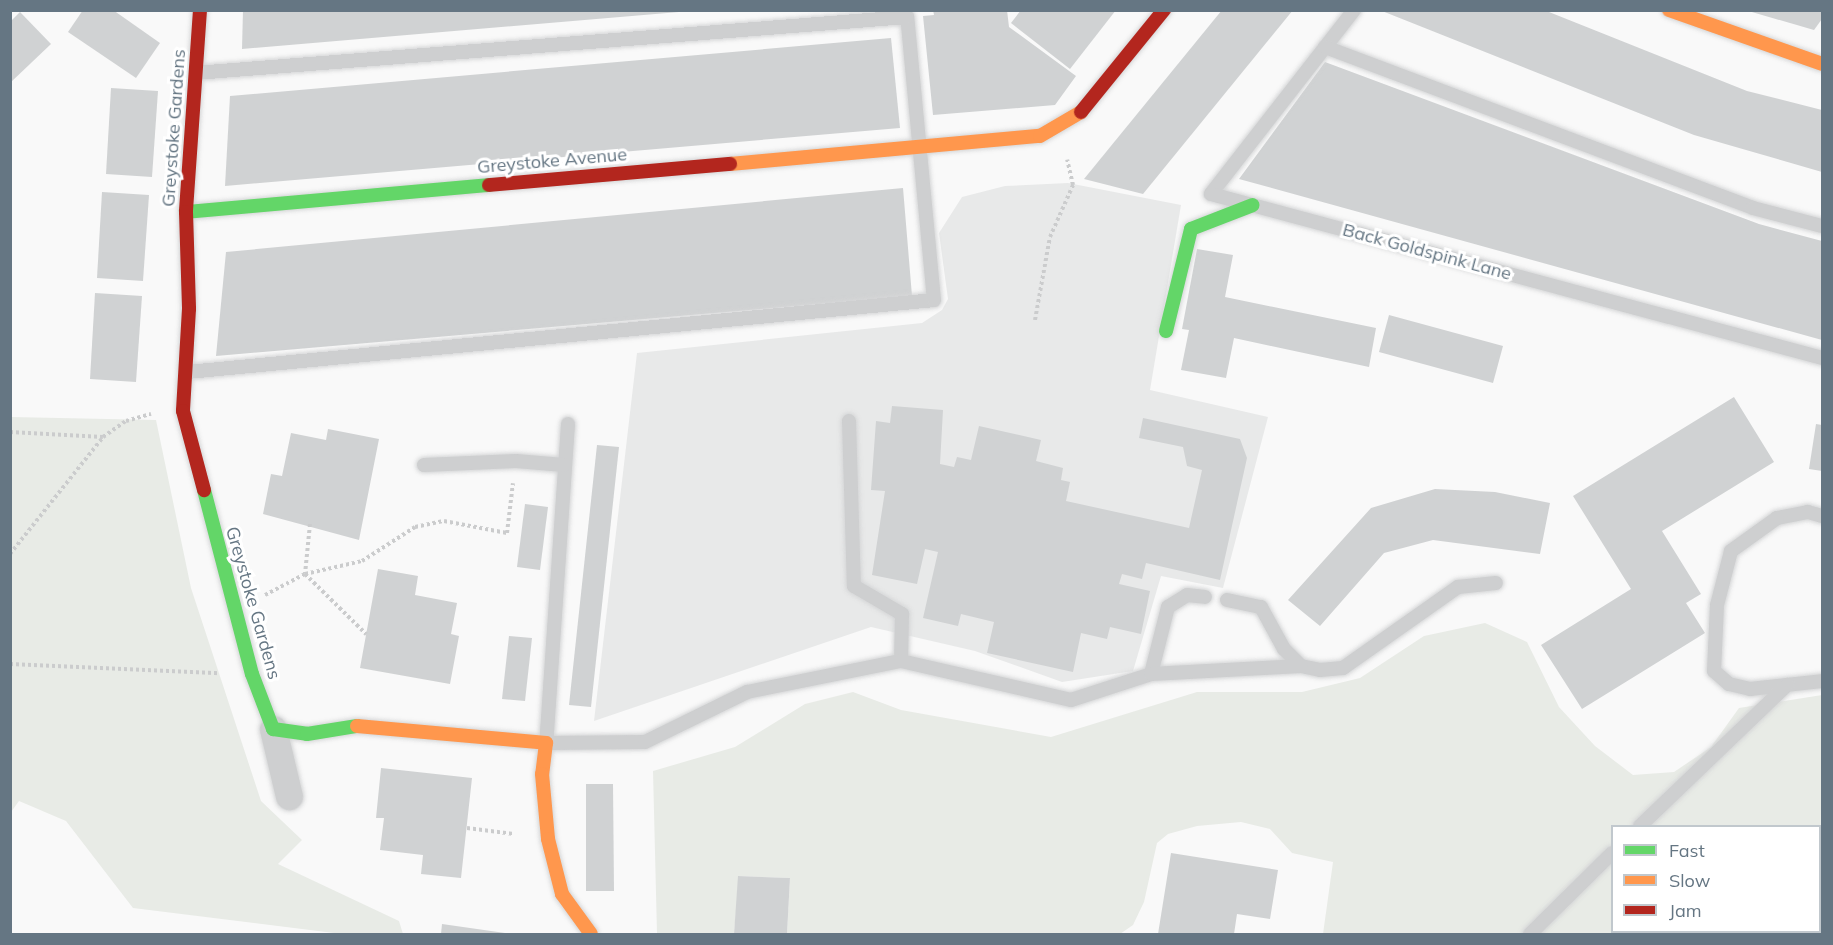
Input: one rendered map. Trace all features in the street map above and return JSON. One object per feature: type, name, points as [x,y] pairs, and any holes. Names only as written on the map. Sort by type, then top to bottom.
[{"type":"street","name":"Greystoke Gardens","points":[[200,10],[186,212],[188,372],[183,411],[252,674],[273,729]]},
{"type":"street","name":"Greystoke Avenue","points":[[186,212],[1040,136],[1073,121],[1164,10]]},
{"type":"street","points":[[1669,10],[1702,16],[1822,64]]},
{"type":"street","points":[[1166,331],[1191,229],[1253,205]]},
{"type":"street","points":[[289,796],[273,729],[307,734],[363,725],[546,743],[542,774],[548,839],[562,894],[591,934]]},
{"type":"lane","name":"Back Goldspink Lane","points":[[1354,10],[1211,194],[1822,358]]},
{"type":"lane","points":[[188,372],[934,300],[922,146],[907,17],[194,74]]},
{"type":"lane","points":[[1325,47],[1753,208],[1822,226]]},
{"type":"lane","points":[[849,421],[854,586],[902,614],[901,662]]},
{"type":"lane","points":[[568,424],[546,743],[645,742],[747,692],[901,662],[1071,700],[1151,674],[1301,666],[1343,668],[1458,587],[1496,583]]},
{"type":"lane","points":[[424,465],[516,461],[564,465]]},
{"type":"lane","points":[[1822,516],[1808,512],[1776,518],[1742,539],[1731,551],[1717,605],[1714,671],[1729,684],[1750,689],[1822,681]]},
{"type":"lane","points":[[1151,674],[1168,607],[1187,595],[1204,597]]},
{"type":"lane","points":[[1227,600],[1261,607],[1284,649],[1301,666]]},
{"type":"lane","points":[[1641,825],[1787,685]]},
{"type":"lane","points":[[1530,934],[1611,853]]},
{"type":"path","points":[[1035,320],[1050,237],[1073,184]]},
{"type":"path","points":[[10,554],[104,437],[126,420]]},
{"type":"path","points":[[10,432],[104,437]]},
{"type":"path","points":[[233,603],[262,596],[305,574],[362,561],[415,527],[444,521],[507,532],[516,461]]},
{"type":"path","points":[[305,574],[310,524]]},
{"type":"path","points":[[305,574],[366,634]]},
{"type":"path","points":[[10,664],[252,674]]},
{"type":"path","points":[[467,828],[548,839]]},
{"type":"shaded area","points":[[1068,183],[1181,205],[1150,390],[1268,417],[1223,588],[1161,576],[1133,671],[1062,682],[975,651],[871,627],[594,721],[637,353],[922,323],[942,310],[948,299],[939,233],[962,197],[1005,186]]},
{"type":"shaded area","points":[[11,417],[156,420],[191,588],[261,801],[302,840],[278,864],[399,921],[403,934],[342,934],[133,908],[66,821],[19,801],[11,812]]},
{"type":"shaded area","points":[[1485,623],[1527,642],[1559,707],[1595,746],[1633,775],[1674,772],[1711,747],[1739,708],[1822,695],[1821,825],[1611,825],[1611,933],[1812,934],[1323,934],[1333,862],[1292,853],[1270,829],[1241,822],[1197,826],[1168,834],[1157,843],[1144,902],[1133,925],[1120,934],[787,934],[790,878],[739,876],[734,934],[657,934],[653,771],[735,747],[805,704],[853,692],[901,710],[1051,737],[1197,692],[1302,692],[1360,678],[1424,636]]},
{"type":"building","points":[[83,10],[113,10],[160,43],[136,78],[68,32]]},
{"type":"building","points":[[243,10],[679,10],[679,12],[242,49]]},
{"type":"building","points":[[933,10],[1007,10],[1009,27],[1076,76],[1055,105],[933,115],[923,16],[934,15]]},
{"type":"building","points":[[1021,10],[1116,10],[1070,69],[1011,23]]},
{"type":"building","points":[[1222,10],[1293,10],[1143,194],[1084,179]]},
{"type":"building","points":[[1544,10],[1747,91],[1822,110],[1822,172],[1694,135],[1382,11]]},
{"type":"building","points":[[1745,10],[1822,10],[1822,19],[1814,30]]},
{"type":"building","points":[[20,12],[51,44],[10,83],[10,22]]},
{"type":"building","points":[[891,38],[900,128],[225,186],[230,96]]},
{"type":"building","points":[[1325,62],[1759,224],[1822,241],[1822,340],[1239,179]]},
{"type":"building","points":[[111,88],[158,91],[152,177],[106,174]]},
{"type":"building","points":[[903,188],[912,296],[216,356],[226,252]]},
{"type":"building","points":[[102,192],[149,195],[143,281],[97,278]]},
{"type":"building","points":[[1197,249],[1233,255],[1225,297],[1376,328],[1369,367],[1234,338],[1226,378],[1181,370],[1189,330],[1182,329]]},
{"type":"building","points":[[95,293],[142,296],[136,382],[90,379]]},
{"type":"building","points":[[1389,315],[1503,346],[1493,383],[1379,352]]},
{"type":"building","points":[[1734,397],[1774,462],[1662,531],[1701,594],[1686,603],[1705,633],[1582,709],[1541,645],[1631,589],[1573,496]]},
{"type":"building","points":[[892,406],[943,410],[940,464],[954,467],[957,457],[971,460],[979,426],[1041,440],[1036,461],[1063,468],[1061,480],[1070,482],[1066,501],[1189,528],[1202,470],[1187,466],[1183,447],[1139,438],[1143,418],[1240,439],[1247,458],[1220,580],[1146,563],[1142,579],[1122,574],[1119,584],[1150,591],[1141,634],[1110,627],[1107,639],[1081,633],[1073,672],[987,653],[994,622],[961,614],[958,626],[923,618],[938,552],[925,549],[917,584],[872,575],[885,491],[871,490],[876,421],[890,423]]},
{"type":"building","points":[[1816,424],[1822,425],[1822,471],[1809,469]]},
{"type":"building","points":[[328,429],[379,439],[359,540],[263,514],[271,474],[282,476],[291,433],[326,440]]},
{"type":"building","points":[[597,445],[619,447],[591,707],[569,705]]},
{"type":"building","points":[[1435,489],[1495,492],[1550,503],[1540,554],[1433,540],[1384,553],[1320,626],[1288,600],[1371,508]]},
{"type":"building","points":[[525,504],[548,507],[540,570],[517,567]]},
{"type":"building","points":[[378,569],[418,576],[415,595],[457,603],[451,634],[459,636],[450,684],[360,668]]},
{"type":"building","points":[[509,636],[532,638],[525,701],[502,699]]},
{"type":"building","points":[[381,768],[472,778],[461,878],[421,874],[423,855],[380,850],[384,818],[376,818]]},
{"type":"building","points":[[586,784],[613,784],[614,891],[586,891]]},
{"type":"building","points":[[1171,853],[1278,870],[1270,919],[1237,914],[1234,934],[1158,934]]},
{"type":"building","points":[[738,876],[790,878],[787,934],[734,934]]},
{"type":"building","points":[[442,924],[505,933],[505,934],[441,934]]},
{"type":"traffic: fast","points":[[186,212],[489,185]]},
{"type":"traffic: fast","points":[[1166,331],[1191,229],[1253,205]]},
{"type":"traffic: fast","points":[[204,490],[252,674],[273,729],[307,734],[357,726]]},
{"type":"traffic: slow","points":[[1669,10],[1822,64]]},
{"type":"traffic: slow","points":[[730,164],[1040,136],[1081,112]]},
{"type":"traffic: slow","points":[[357,726],[546,743],[542,774],[548,839],[562,894],[591,934]]},
{"type":"traffic: jam","points":[[200,10],[186,212],[189,309],[183,411],[204,490]]},
{"type":"traffic: jam","points":[[1081,112],[1164,10]]},
{"type":"traffic: jam","points":[[489,185],[730,164]]}]
